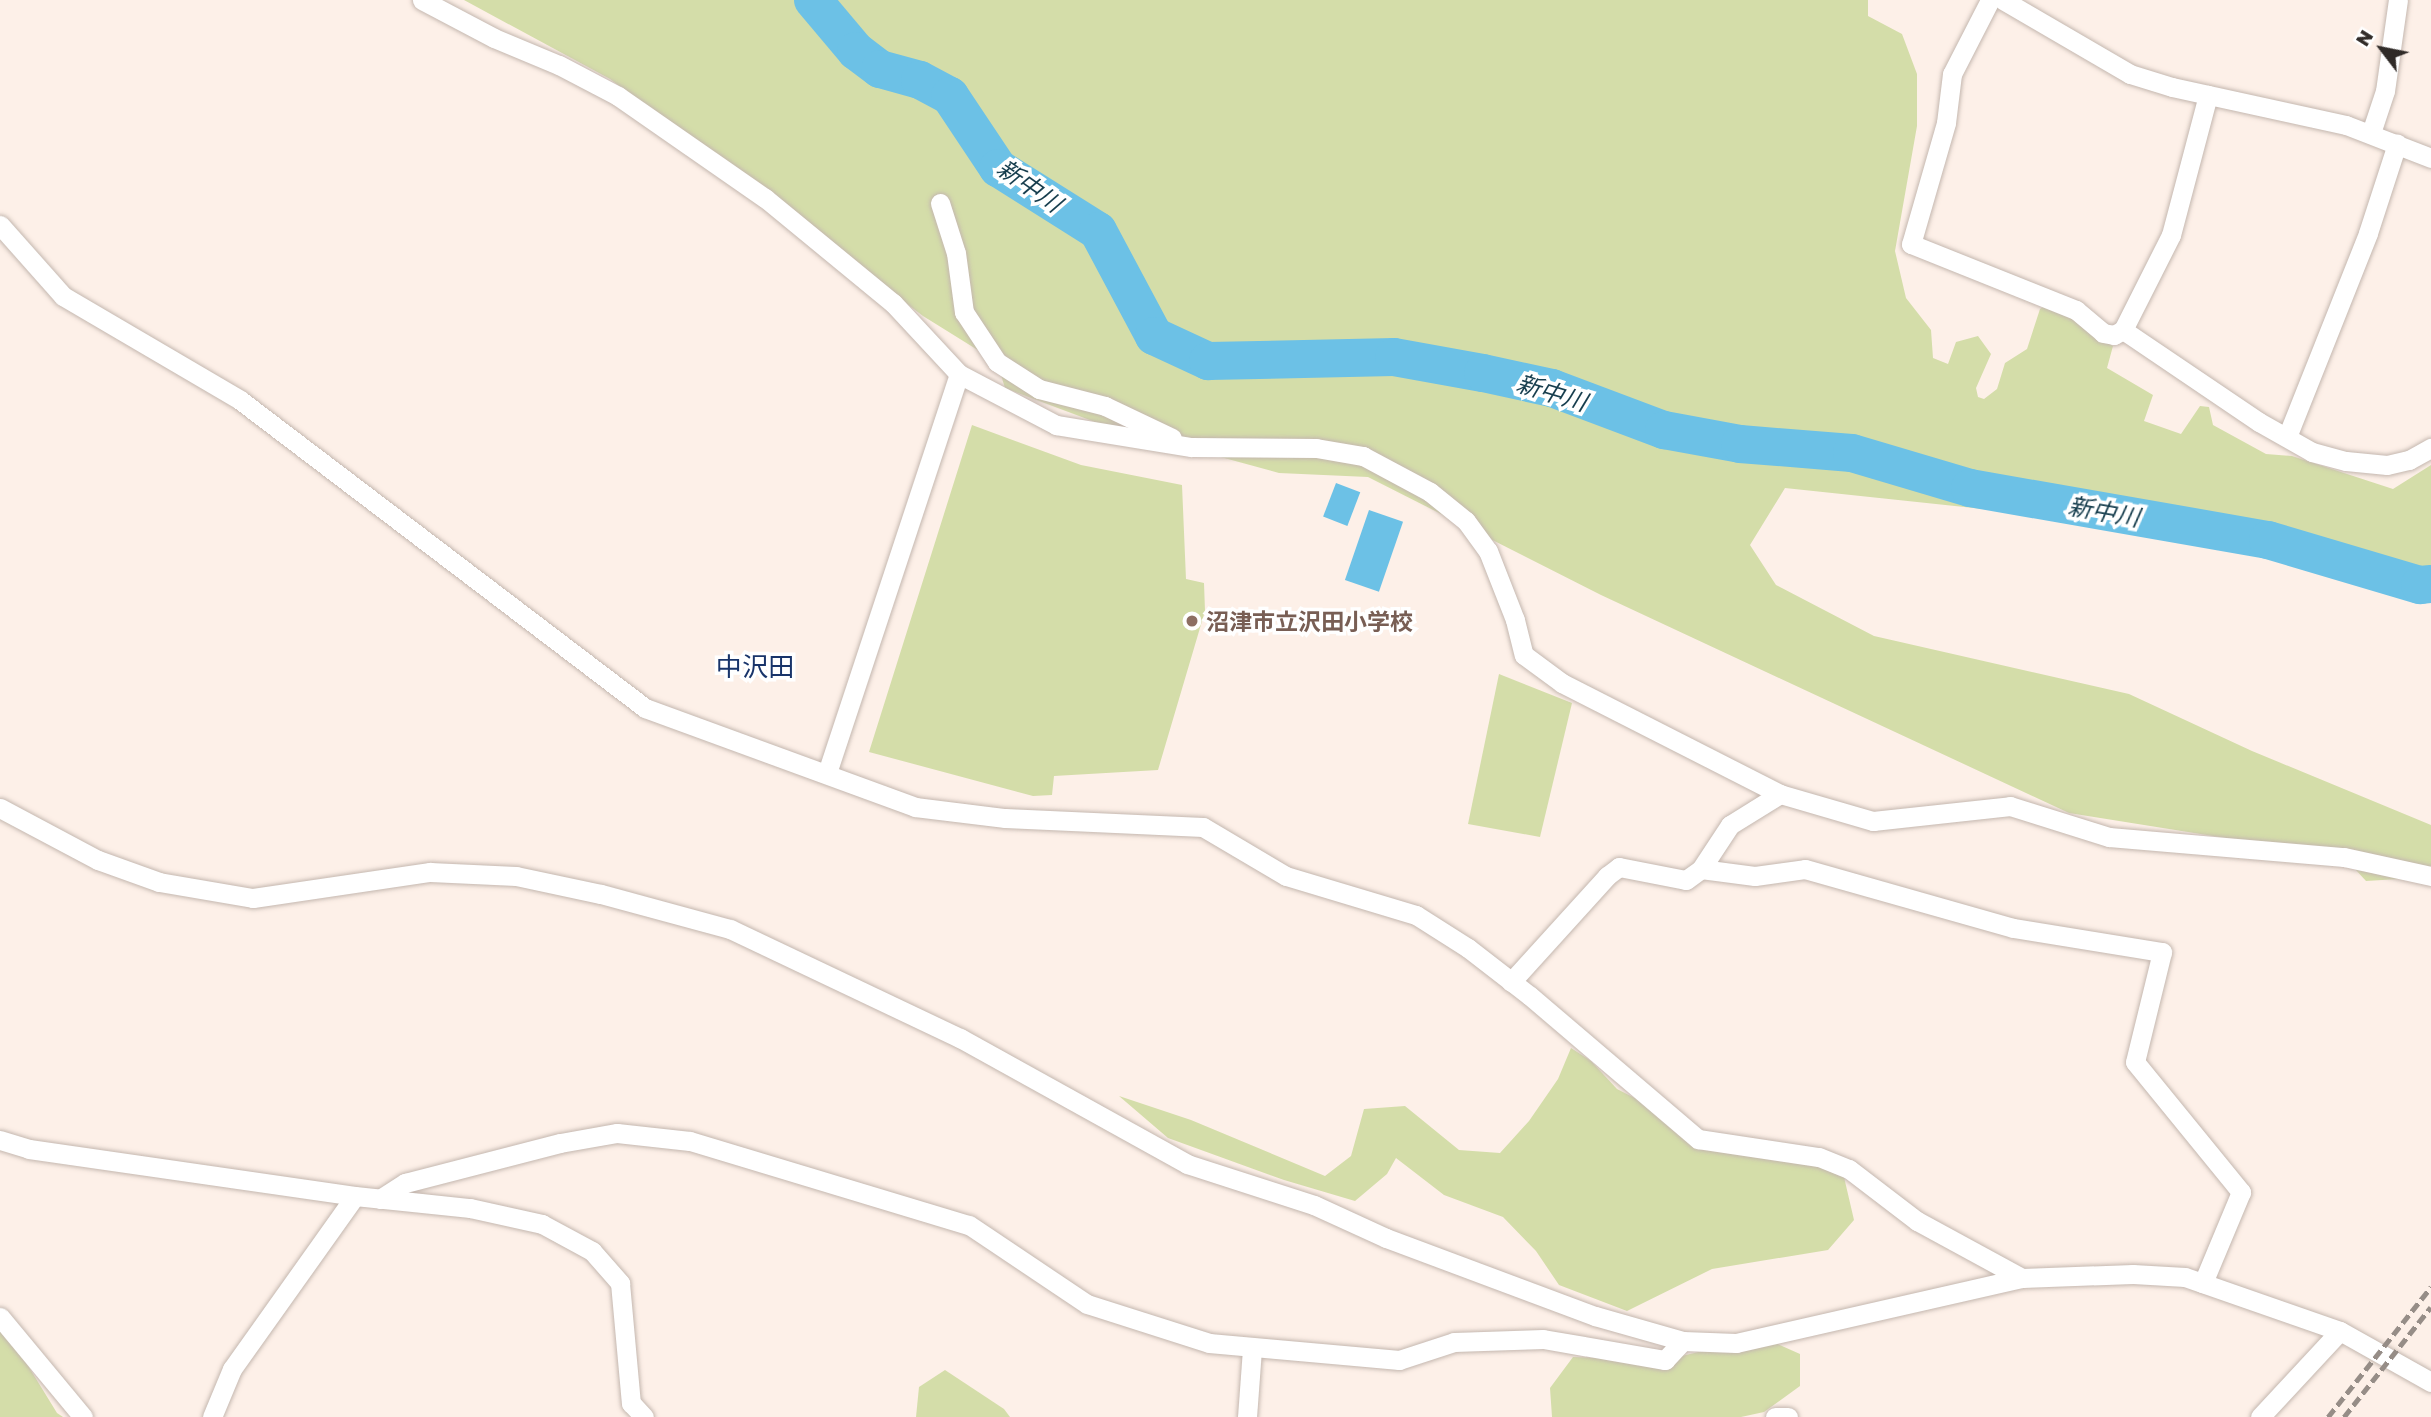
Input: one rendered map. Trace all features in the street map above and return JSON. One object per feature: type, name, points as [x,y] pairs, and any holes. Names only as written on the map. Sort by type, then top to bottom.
[{"type":"street","points":[[422,0],[494,38],[559,65],[618,96],[765,198],[893,303],[959,374],[1056,425],[1191,447],[1316,448],[1363,456],[1430,492],[1466,521],[1488,551],[1515,620],[1524,655],[1562,683],[1780,794],[1873,821],[2010,806],[2109,837],[2344,857],[2431,876]]},
{"type":"street","points":[[1990,0],[1952,74],[1946,123],[1911,244],[2076,310],[2103,332],[2114,335],[2123,330],[2171,235],[2208,95]]},
{"type":"street","points":[[2003,0],[2130,74],[2371,133],[2431,158]]},
{"type":"street","points":[[2371,133],[2385,91],[2398,0]]},
{"type":"street","points":[[2287,437],[2368,233],[2397,144]]},
{"type":"street","points":[[940,203],[956,253],[964,312],[997,362],[1039,390],[1105,406],[1191,447]]},
{"type":"street","points":[[0,225],[63,296],[240,400],[645,708],[915,807],[1005,818],[1203,827],[1286,876],[1416,915],[1468,948],[1511,982],[1698,1139],[1819,1157],[1839,1165],[1917,1222],[2022,1278]]},
{"type":"street","points":[[2123,330],[2287,437],[2323,455],[2346,461],[2387,465],[2409,460],[2431,448]]},
{"type":"street","points":[[827,773],[959,374]]},
{"type":"street","points":[[1511,982],[1607,876],[1619,867],[1686,880],[1701,869],[1730,825],[1780,794]]},
{"type":"street","points":[[0,808],[98,860],[159,882],[253,898],[430,872],[516,876],[601,894],[730,929],[960,1038],[1187,1164],[1314,1205],[1386,1238],[1595,1316],[1682,1341],[1736,1343],[2022,1278],[2133,1274],[2185,1277],[2340,1331],[2431,1382]]},
{"type":"street","points":[[1701,869],[1755,876],[1805,869],[2012,928],[2162,952],[2135,1062],[2241,1192],[2203,1283]]},
{"type":"street","points":[[380,1199],[405,1183],[560,1143],[617,1133],[690,1141],[969,1225],[1087,1304],[1209,1343],[1252,1349],[1399,1360],[1454,1342],[1543,1339],[1665,1360],[1682,1341]]},
{"type":"street","points":[[0,1140],[29,1149],[355,1196],[470,1208],[542,1224],[592,1251],[620,1283],[631,1403],[644,1417]]},
{"type":"street","points":[[212,1417],[232,1370],[355,1196]]},
{"type":"street","points":[[0,1317],[51,1382],[83,1417]]},
{"type":"street","points":[[2260,1417],[2340,1331]]},
{"type":"street","points":[[1247,1417],[1252,1349]]},
{"type":"street","points":[[1776,1417],[1788,1417]]},
{"type":"green space","points":[[464,0],[1868,0],[1868,16],[1902,34],[1917,74],[1917,126],[1895,251],[1906,298],[1931,330],[1933,358],[1948,364],[1956,342],[1978,336],[1991,354],[1976,388],[1978,397],[1984,399],[1997,389],[2005,363],[2027,349],[2040,309],[2056,298],[2097,337],[2113,346],[2107,368],[2153,395],[2144,421],[2181,434],[2200,406],[2209,407],[2213,425],[2266,454],[2292,456],[2393,489],[2431,465],[2431,589],[2362,583],[2134,525],[1785,488],[1750,545],[1776,585],[1874,636],[2129,694],[2252,751],[2431,825],[2431,877],[2366,881],[2344,857],[2069,813],[1601,595],[1368,477],[1279,473],[1103,425],[1005,388],[997,362],[923,316],[610,79]]},
{"type":"green space","points":[[972,425],[1081,465],[1182,485],[1186,579],[1204,583],[1205,611],[1158,770],[1054,776],[1052,795],[1033,796],[869,752]]},
{"type":"green space","points":[[1499,674],[1572,703],[1540,837],[1468,824]]},
{"type":"green space","points":[[1571,1048],[1591,1061],[1617,1089],[1666,1114],[1703,1140],[1812,1156],[1844,1177],[1854,1220],[1828,1250],[1712,1269],[1627,1311],[1559,1285],[1536,1251],[1503,1217],[1444,1195],[1396,1158],[1387,1174],[1355,1201],[1284,1180],[1168,1138],[1119,1096],[1191,1120],[1325,1176],[1351,1156],[1364,1109],[1405,1106],[1459,1150],[1500,1153],[1529,1121],[1558,1079]]},
{"type":"green space","points":[[0,1320],[57,1413],[63,1417],[0,1417]]},
{"type":"green space","points":[[1773,1342],[1800,1354],[1800,1386],[1764,1412],[1741,1417],[1552,1417],[1550,1388],[1573,1357],[1665,1360],[1736,1343]]},
{"type":"green space","points":[[945,1370],[1004,1409],[1010,1417],[916,1417],[919,1387]]},
{"type":"water","points":[[1336,483],[1360,492],[1347,526],[1323,517]]},
{"type":"water","points":[[1369,510],[1403,522],[1379,592],[1345,580]]},
{"type":"waterway","name":"新中川","points":[[813,0],[856,51],[880,69],[920,80],[950,96],[998,168],[1098,231],[1154,336],[1208,361],[1394,357],[1483,373],[1552,388],[1664,430],[1740,444],[1852,453],[1970,488],[2268,540],[2420,585],[2431,584]]},
{"type":"railway","points":[[2328,1417],[2431,1287]]},
{"type":"railway","points":[[2344,1417],[2431,1307]]},
{"type":"place","name":"沼津市立沢田小学校","points":[[1192,621]]},
{"type":"district","name":"中沢田","points":[[755,667]]}]
